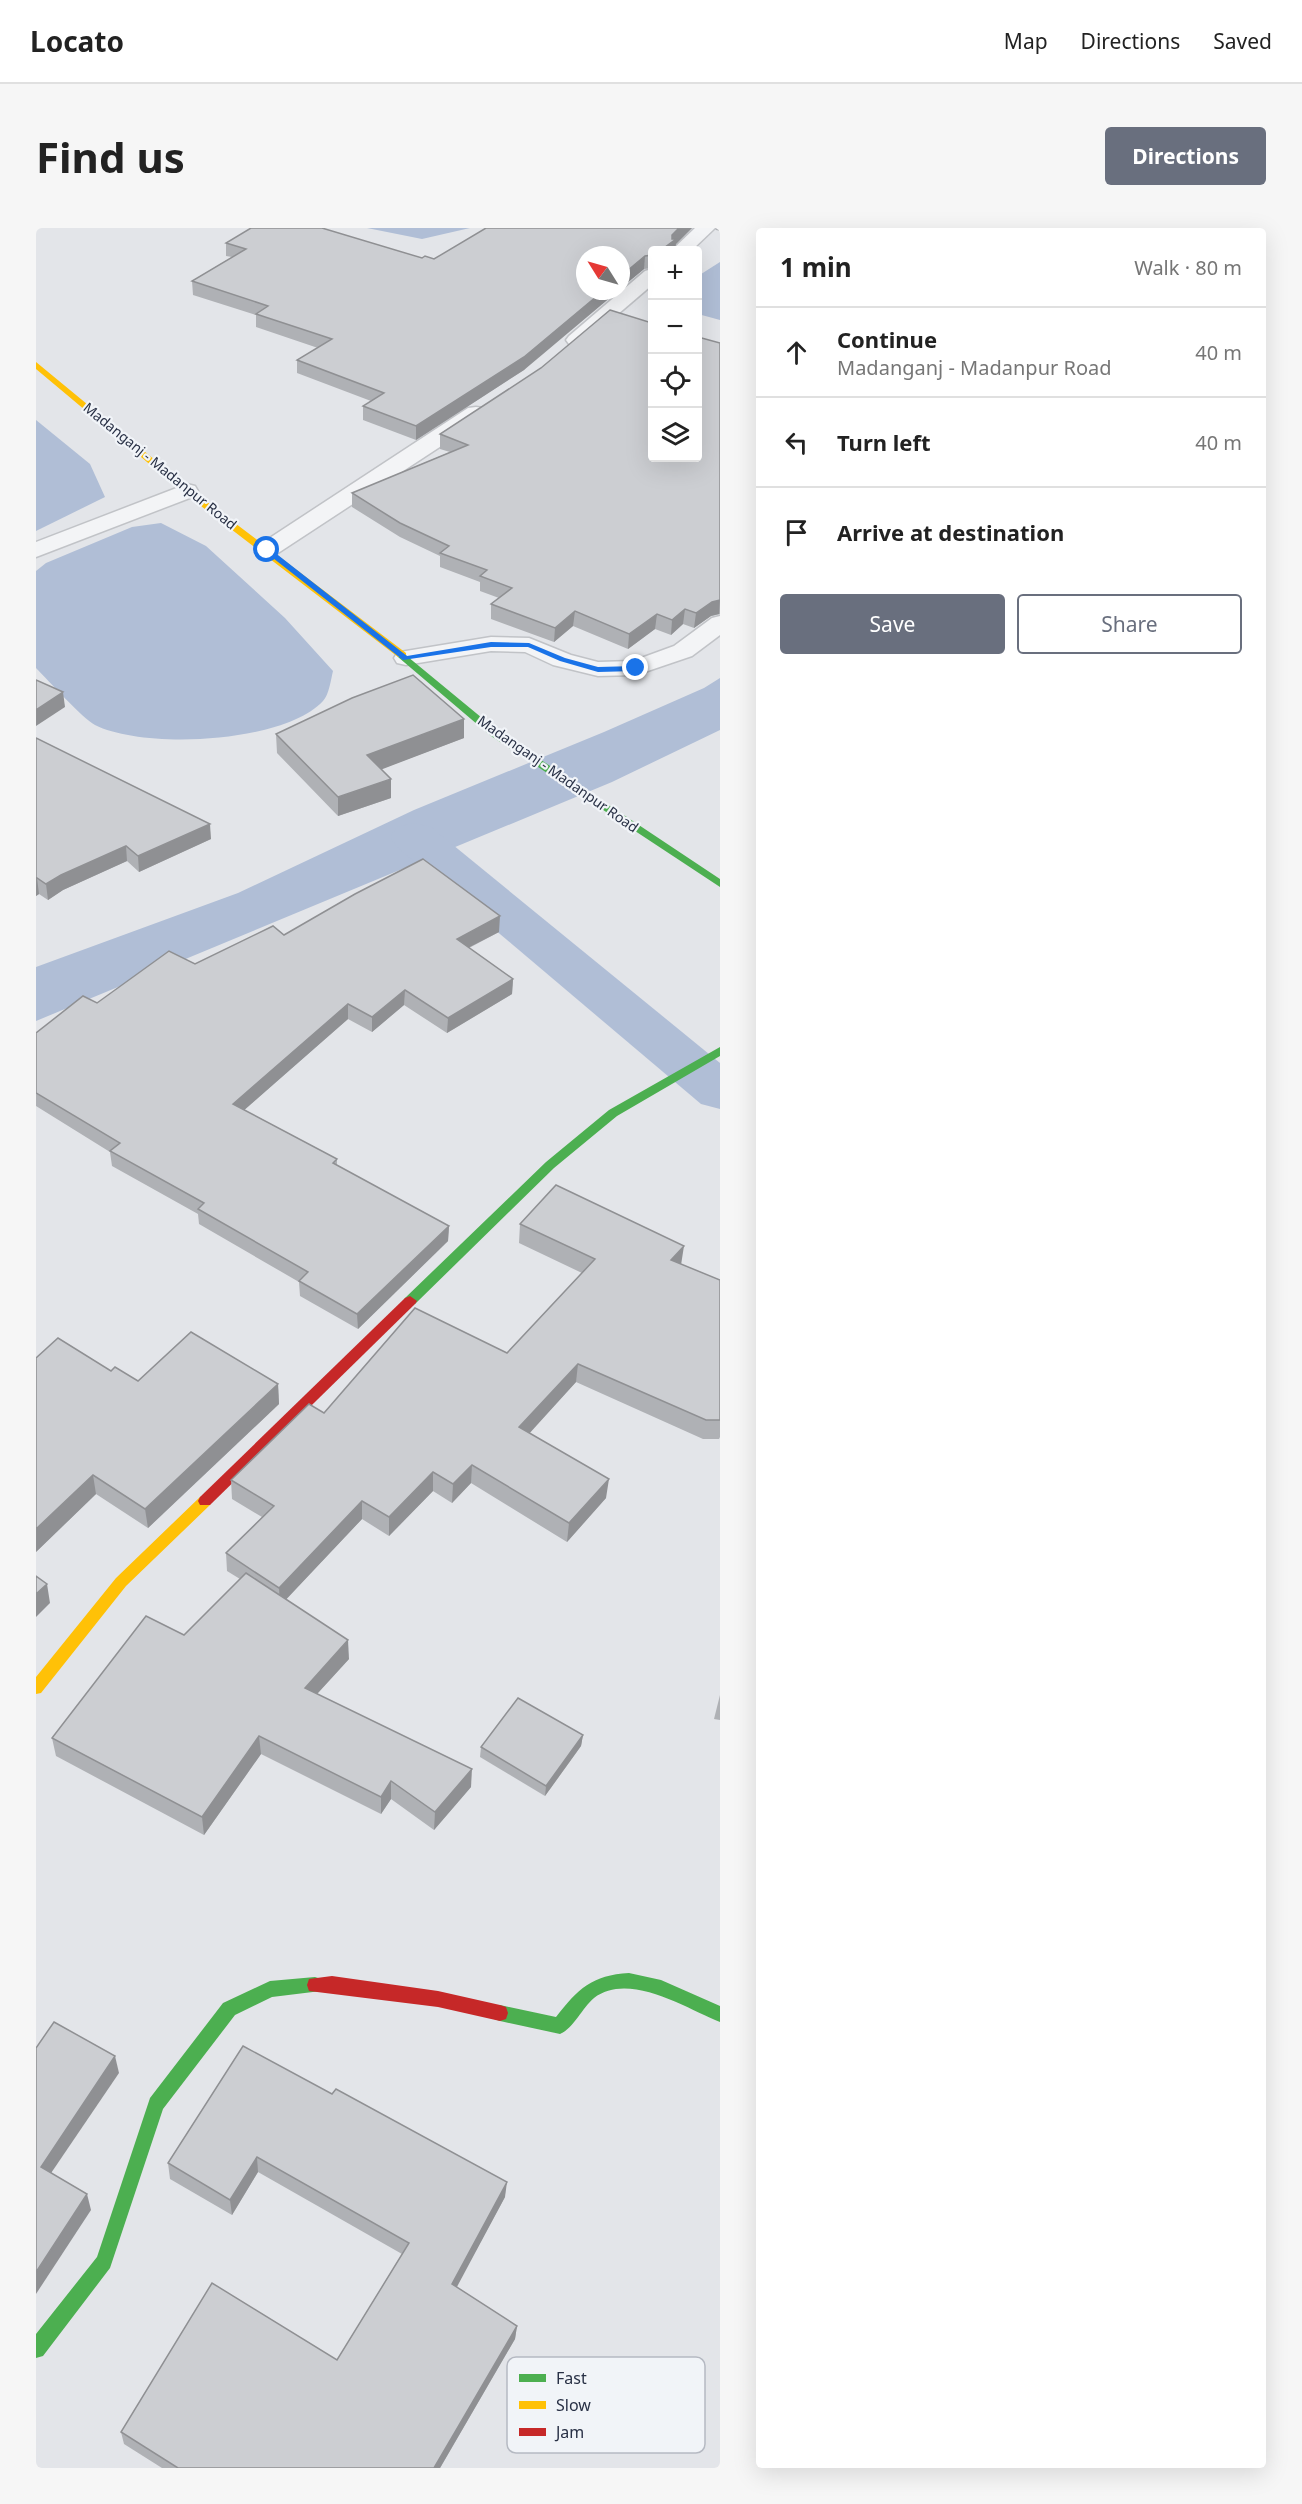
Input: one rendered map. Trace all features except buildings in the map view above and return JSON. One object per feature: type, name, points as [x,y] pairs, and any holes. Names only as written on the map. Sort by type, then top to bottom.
[{"type":"street","points":[[686,246],[706,228]]},
{"type":"street","points":[[559,353],[648,278]]},
{"type":"street","name":"Madanganj - Madanpur Road","points":[[36,365],[188,491],[406,658],[495,734],[720,884]]},
{"type":"street","points":[[267,550],[492,402]]},
{"type":"street","points":[[36,550],[188,491]]},
{"type":"street","points":[[406,658],[491,644],[529,645],[562,660],[598,669],[636,668],[683,651],[720,623]]},
{"type":"street","points":[[36,1688],[121,1582],[550,1165],[613,1113],[720,1051]]},
{"type":"street","points":[[36,2349],[104,2262],[156,2104],[229,2009],[270,1989],[332,1984],[438,1999],[560,2026],[576,2005],[599,1985],[623,1981],[657,1988],[720,2014]]},
{"type":"water","points":[[367,228],[470,228],[422,239]]},
{"type":"water","points":[[720,262],[720,320],[702,315],[702,273]]},
{"type":"water","points":[[36,420],[90,464],[105,497],[36,531]]},
{"type":"water","points":[[161,523],[206,546],[285,618],[333,671],[323,701],[304,715],[278,726],[247,734],[213,738],[146,738],[118,733],[95,725],[36,668],[36,571],[46,563],[132,527]]},
{"type":"water","points":[[720,678],[720,730],[612,782],[36,1021],[36,967],[238,893],[414,810],[604,732],[704,688]]},
{"type":"waterway","points":[[414,837],[720,1091]]},
{"type":"traffic: fast","points":[[402,655],[495,734],[720,884]]},
{"type":"traffic: fast","points":[[410,1301],[550,1165],[613,1113],[720,1051]]},
{"type":"traffic: fast","points":[[500,2013],[560,2026],[577,2003],[593,1989],[614,1982],[629,1981],[661,1988],[720,2014]]},
{"type":"traffic: fast","points":[[36,2349],[104,2262],[156,2104],[229,2009],[270,1989],[315,1985]]},
{"type":"traffic: slow","points":[[36,365],[187,491],[402,655]]},
{"type":"traffic: slow","points":[[36,1688],[121,1582],[205,1501]]},
{"type":"traffic: jam","points":[[205,1501],[410,1301]]},
{"type":"traffic: jam","points":[[315,1985],[332,1984],[438,1999],[500,2013]]},
{"type":"route","points":[[267,550],[406,658],[491,644],[529,645],[562,660],[598,669],[636,668]]}]
